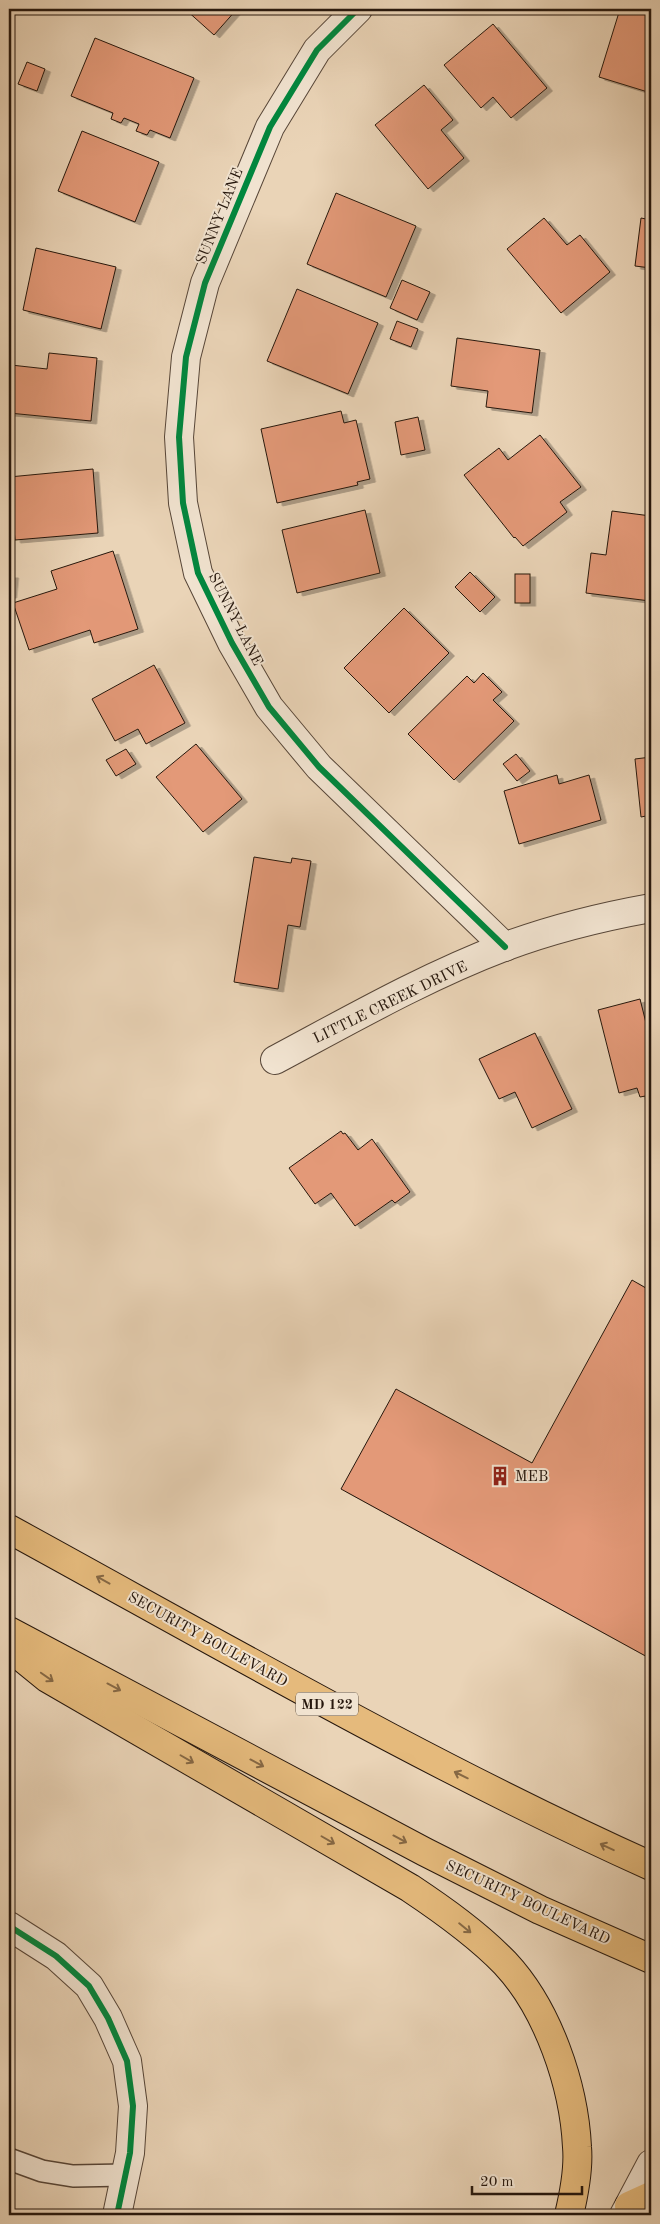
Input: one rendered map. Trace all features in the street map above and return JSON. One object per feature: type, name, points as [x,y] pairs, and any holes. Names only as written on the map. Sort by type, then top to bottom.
[{"type":"main road","name":"SECURITY BOULEVARD","points":[[9,1529],[273,1675],[448,1768],[607,1847],[651,1866]]},
{"type":"main road","name":"SECURITY BOULEVARD","points":[[9,1631],[425,1852],[540,1910],[651,1959]]},
{"type":"main road","points":[[9,1647],[47,1678],[410,1888],[452,1918],[505,1963],[522,1984],[546,2024],[562,2067],[573,2108],[578,2149],[573,2199],[569,2215]]},
{"type":"street","name":"SUNNY LANE","points":[[358,9],[317,50],[270,127],[205,283],[186,357],[179,437],[183,503],[198,573],[232,643],[269,707],[319,767],[505,947]]},
{"type":"street","name":"LITTLE CREEK DRIVE","points":[[275,1060],[424,981],[505,947],[589,920],[651,908]]},
{"type":"street","points":[[9,1926],[56,1956],[88,1986],[108,2018],[127,2061],[133,2106],[130,2152],[117,2215]]},
{"type":"street","points":[[635,2206],[651,2164]]},
{"type":"lane","points":[[9,2159],[42,2171],[73,2176],[125,2176]]},
{"type":"building","points":[[185,9],[237,9],[214,35]]},
{"type":"building","points":[[620,9],[651,9],[651,93],[599,77]]},
{"type":"building","points":[[493,24],[547,88],[511,118],[493,97],[481,108],[444,65]]},
{"type":"building","points":[[95,38],[194,78],[170,138],[150,130],[147,135],[136,131],[139,124],[124,118],[121,123],[111,119],[113,113],[71,96]]},
{"type":"building","points":[[27,62],[45,69],[37,91],[18,84]]},
{"type":"building","points":[[424,85],[453,120],[441,130],[464,158],[428,189],[375,125]]},
{"type":"building","points":[[82,131],[159,162],[135,222],[58,191]]},
{"type":"building","points":[[336,193],[416,226],[386,297],[307,264]]},
{"type":"building","points":[[544,218],[567,245],[580,235],[610,272],[561,313],[507,249]]},
{"type":"building","points":[[641,218],[651,220],[651,268],[635,266]]},
{"type":"building","points":[[36,248],[116,267],[101,329],[23,310]]},
{"type":"building","points":[[402,280],[430,292],[417,320],[390,308]]},
{"type":"building","points":[[297,289],[378,323],[348,394],[267,361]]},
{"type":"building","points":[[397,321],[418,329],[411,347],[390,339]]},
{"type":"building","points":[[457,338],[540,350],[532,413],[486,407],[488,391],[451,386]]},
{"type":"building","points":[[49,353],[97,358],[91,421],[9,413],[11,365],[47,369]]},
{"type":"building","points":[[341,411],[344,423],[356,420],[370,479],[357,482],[358,485],[277,503],[261,429]]},
{"type":"building","points":[[418,417],[425,450],[401,455],[395,422]]},
{"type":"building","points":[[540,435],[581,487],[560,502],[567,512],[523,546],[514,538],[464,475],[499,448],[508,460]]},
{"type":"building","points":[[93,469],[98,533],[15,540],[9,477]]},
{"type":"building","points":[[365,510],[380,573],[297,593],[282,530]]},
{"type":"building","points":[[612,511],[651,516],[650,601],[586,593],[591,553],[606,555]]},
{"type":"building","points":[[113,551],[138,629],[94,643],[90,630],[29,650],[13,603],[57,589],[51,571]]},
{"type":"building","points":[[470,572],[495,597],[480,612],[455,587]]},
{"type":"building","points":[[515,574],[530,574],[530,603],[515,603]]},
{"type":"building","points":[[9,575],[13,575],[11,595],[9,595]]},
{"type":"building","points":[[404,608],[449,653],[389,713],[344,668]]},
{"type":"building","points":[[154,665],[185,723],[146,744],[138,729],[115,741],[92,699]]},
{"type":"building","points":[[483,673],[502,692],[493,700],[514,721],[454,780],[408,734],[467,676],[474,683]]},
{"type":"building","points":[[196,744],[242,799],[203,832],[156,777]]},
{"type":"building","points":[[126,749],[136,764],[116,776],[106,760]]},
{"type":"building","points":[[516,754],[530,771],[517,781],[503,764]]},
{"type":"building","points":[[651,757],[651,815],[641,817],[635,759]]},
{"type":"building","points":[[557,775],[559,784],[589,775],[601,820],[519,844],[504,791]]},
{"type":"building","points":[[254,857],[291,863],[292,858],[311,861],[300,927],[288,925],[278,989],[234,982]]},
{"type":"building","points":[[640,999],[651,1043],[651,1095],[640,1097],[637,1088],[619,1093],[598,1010]]},
{"type":"building","points":[[535,1033],[572,1109],[532,1128],[515,1092],[499,1099],[479,1059]]},
{"type":"building","points":[[341,1131],[343,1134],[345,1133],[358,1150],[372,1139],[410,1192],[395,1203],[392,1200],[355,1226],[331,1193],[315,1204],[289,1168]]},
{"type":"building","name":"MEB","points":[[632,1280],[651,1291],[651,1659],[341,1489],[396,1389],[532,1463]]},
{"type":"cycle path","points":[[358,9],[317,50],[270,127],[205,283],[186,357],[179,437],[183,503],[198,573],[232,643],[269,707],[319,767],[505,947]]},
{"type":"cycle path","points":[[9,1926],[56,1956],[89,1986],[108,2018],[127,2061],[133,2106],[130,2153],[117,2215]]},
{"type":"place","name":"MEB","points":[[500,1476]]}]
